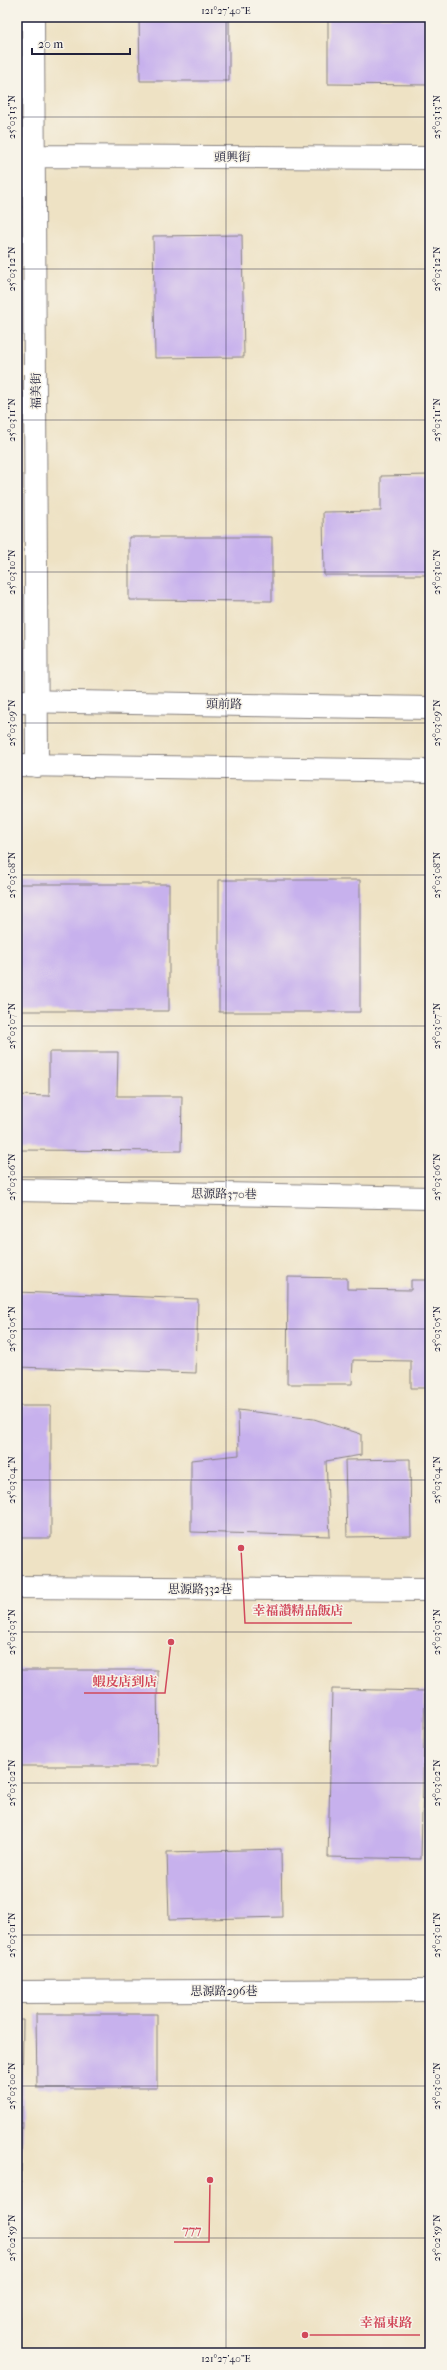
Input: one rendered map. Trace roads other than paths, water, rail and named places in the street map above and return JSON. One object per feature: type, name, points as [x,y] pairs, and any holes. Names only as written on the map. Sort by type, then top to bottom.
[{"type":"street","name":"福美街","points":[[27,766],[34,156],[33,17]]},
{"type":"street","name":"頭興街","points":[[34,156],[430,158]]},
{"type":"street","name":"頭前路","points":[[27,701],[430,708]]},
{"type":"street","points":[[27,766],[430,771]]},
{"type":"street","name":"思源路370巷","points":[[17,1190],[430,1198]]},
{"type":"street","name":"思源路332巷","points":[[17,1587],[430,1590]]},
{"type":"street","name":"思源路296巷","points":[[17,1992],[430,1990]]},
{"type":"place","name":"幸福讚精品飯店","points":[[241,1548]]},
{"type":"place","name":"蝦皮店到店","points":[[171,1642]]},
{"type":"place","name":"777","points":[[210,2180]]},
{"type":"place","name":"幸福東路","points":[[305,2335]]}]
